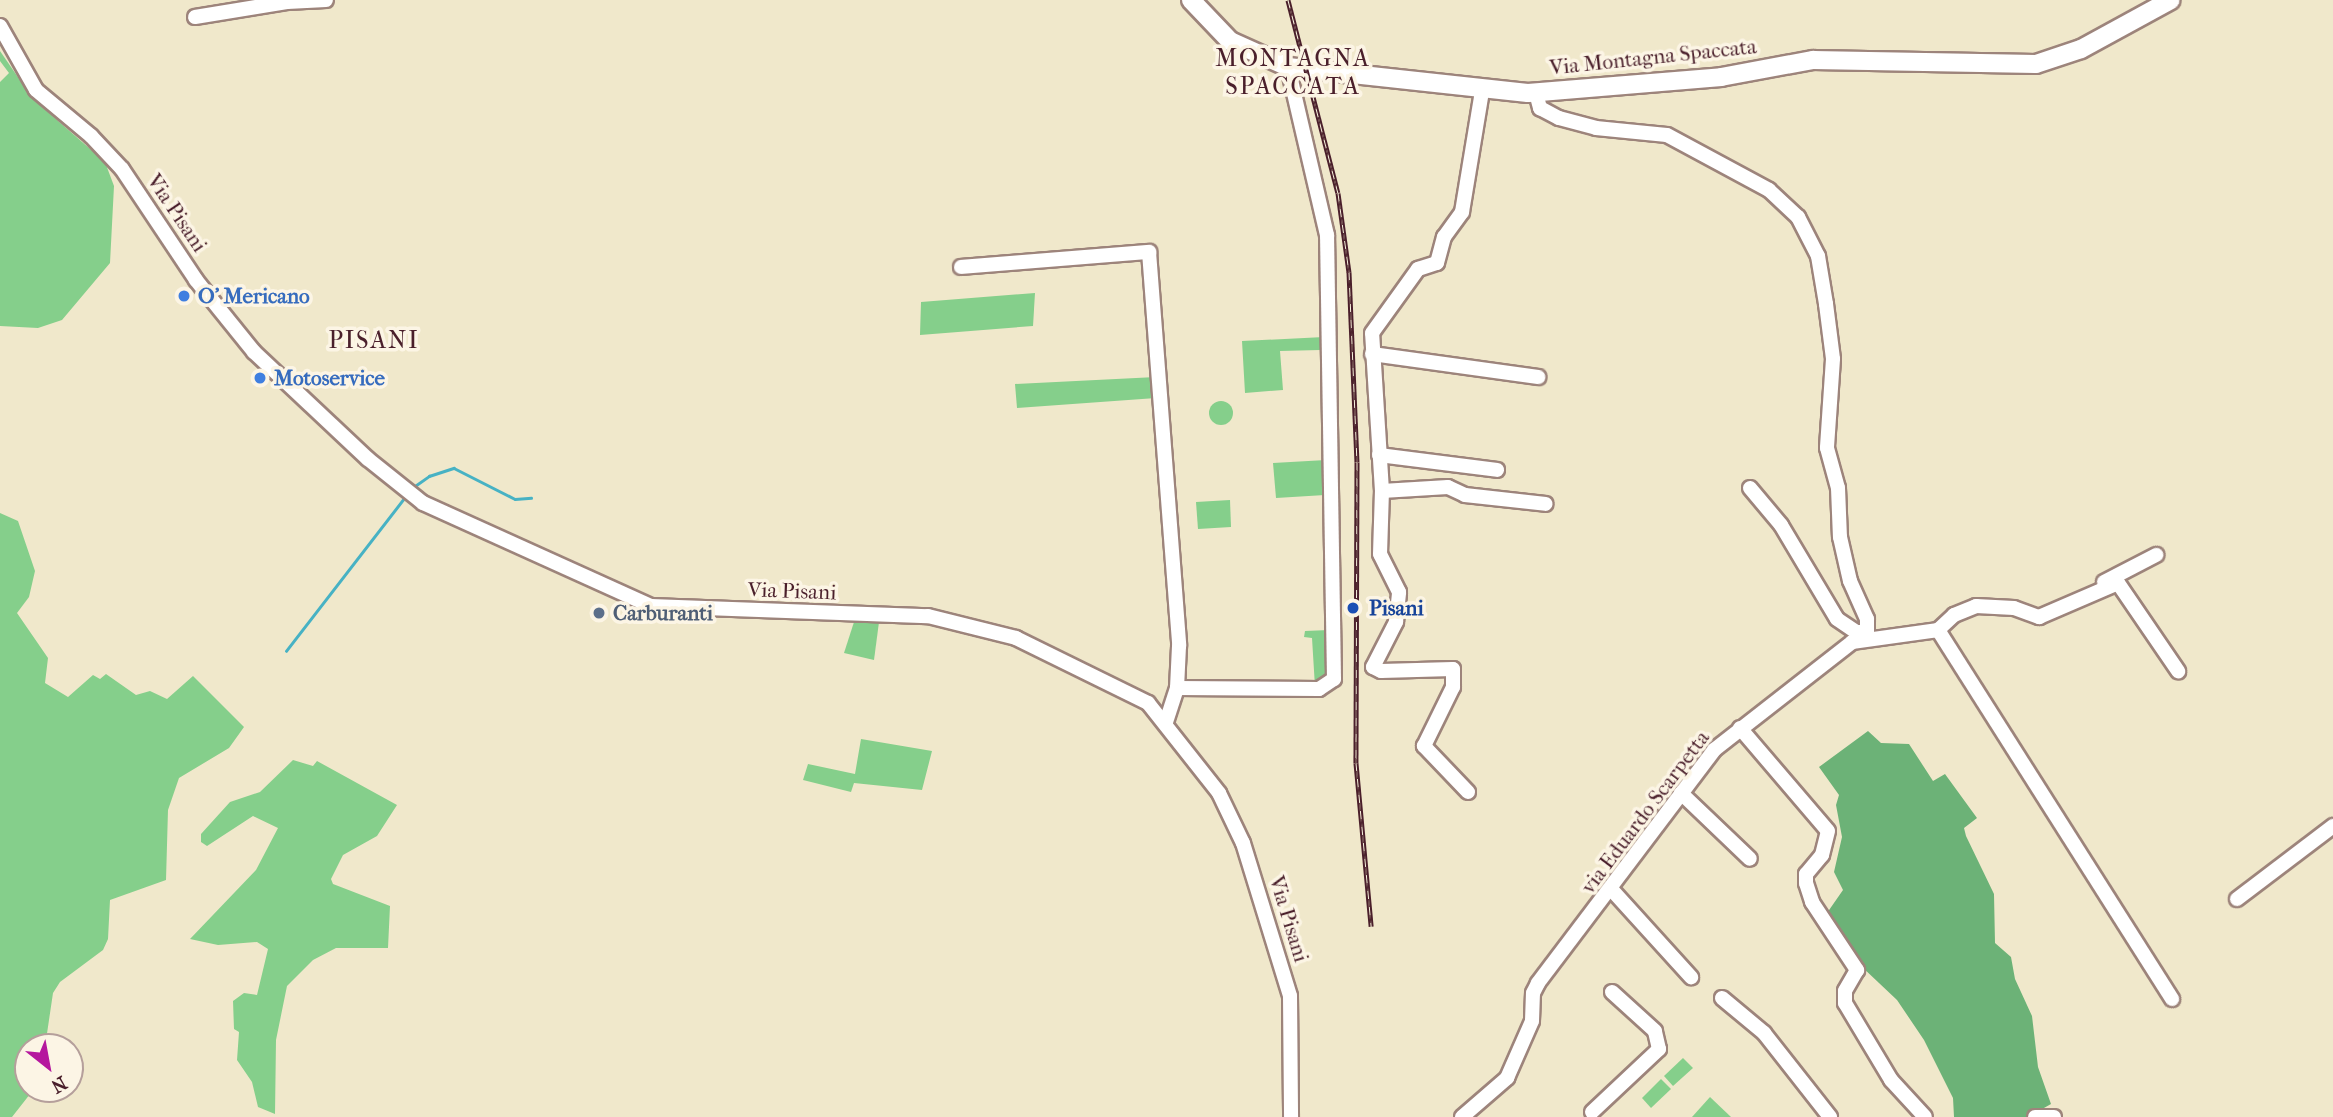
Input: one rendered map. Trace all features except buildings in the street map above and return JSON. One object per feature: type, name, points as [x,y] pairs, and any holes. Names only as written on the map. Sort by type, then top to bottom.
[{"type":"main road","name":"Via Montagna Spaccata","points":[[1191,0],[1230,41],[1288,67],[1482,91],[1536,93],[1721,77],[1814,60],[1974,66],[2036,64],[2081,49],[2171,0]]},
{"type":"street","points":[[195,17],[326,0]]},
{"type":"street","name":"Via Pisani","points":[[0,26],[36,90],[91,136],[122,169],[196,280],[254,352],[410,494],[651,606],[928,617],[1016,638],[1130,691],[1166,722],[1219,793],[1253,872],[1290,996],[1291,1117]]},
{"type":"street","points":[[1177,688],[1319,689],[1334,679],[1328,235],[1288,67]]},
{"type":"street","points":[[1468,792],[1424,746],[1453,687],[1452,669],[1381,671],[1373,667],[1396,622],[1399,592],[1380,554],[1381,491],[1372,333],[1418,269],[1437,263],[1444,237],[1462,212],[1482,91]]},
{"type":"street","points":[[1536,93],[1540,108],[1559,118],[1596,128],[1667,135],[1769,190],[1798,217],[1818,256],[1826,304],[1833,359],[1827,448],[1838,488],[1846,567],[1865,612],[1867,635],[1856,632],[1837,619],[1781,525],[1749,488]]},
{"type":"street","points":[[961,267],[1144,252],[1152,257],[1179,646],[1177,688],[1166,722]]},
{"type":"street","points":[[1372,354],[1538,377]]},
{"type":"street","points":[[1379,455],[1497,470]]},
{"type":"street","points":[[1381,491],[1448,487],[1465,495],[1546,504]]},
{"type":"street","points":[[2026,614],[2082,593],[2156,555]]},
{"type":"street","name":"via Eduardo Scarpetta","points":[[1462,1117],[1507,1078],[1532,1021],[1532,993],[1571,933],[1589,920],[1714,750],[1852,642],[1867,635],[1882,641],[1938,630],[1954,615],[1976,606],[2014,608],[2039,617],[2118,583],[2178,671]]},
{"type":"street","points":[[1938,630],[2172,999]]},
{"type":"street","points":[[1740,728],[1828,831],[1822,855],[1806,874],[1806,883],[1812,902],[1857,970],[1844,991],[1845,1003],[1891,1080],[1925,1117]]},
{"type":"street","points":[[1681,793],[1751,859]]},
{"type":"street","points":[[2237,898],[2333,826]]},
{"type":"street","points":[[1612,890],[1691,977]]},
{"type":"street","points":[[1592,1112],[1659,1049],[1655,1031],[1612,992]]},
{"type":"street","points":[[1723,998],[1764,1033],[1830,1117]]},
{"type":"street","points":[[2035,1117],[2054,1117]]},
{"type":"green space","points":[[0,51],[33,99],[105,162],[114,186],[110,263],[62,320],[38,328],[0,326],[0,82],[9,73],[0,61]]},
{"type":"green space","points":[[1035,293],[1033,326],[920,335],[921,302]]},
{"type":"green space","points":[[1324,337],[1320,350],[1280,351],[1283,390],[1245,393],[1242,341]]},
{"type":"green space","points":[[1156,377],[1156,398],[1017,408],[1015,384]]},
{"type":"green space","points":[[1221,401],[1232,408],[1233,413],[1226,424],[1221,425],[1210,418],[1209,413],[1216,402]]},
{"type":"green space","points":[[1326,460],[1325,495],[1276,498],[1273,463]]},
{"type":"green space","points":[[1230,500],[1231,527],[1198,529],[1196,502]]},
{"type":"green space","points":[[0,513],[18,521],[35,571],[29,597],[17,613],[48,658],[45,683],[68,697],[93,675],[100,679],[106,674],[136,695],[150,691],[167,699],[193,676],[244,727],[229,748],[179,778],[168,810],[166,880],[110,900],[108,939],[103,950],[60,982],[53,993],[47,1033],[14,1033],[14,1103],[23,1103],[12,1117],[0,1117]]},
{"type":"green space","points":[[854,622],[879,622],[874,660],[844,653]]},
{"type":"green space","points":[[1329,630],[1332,679],[1315,687],[1312,638],[1304,637],[1305,631]]},
{"type":"green space","points":[[1868,731],[1881,743],[1909,744],[1933,781],[1945,774],[1977,818],[1964,828],[1966,836],[1994,894],[1995,943],[2011,957],[2015,979],[2032,1016],[2038,1067],[2051,1104],[2028,1117],[1954,1117],[1953,1098],[1924,1040],[1897,1000],[1861,966],[1827,913],[1843,890],[1834,872],[1842,837],[1836,805],[1839,795],[1819,767]]},
{"type":"green space","points":[[861,739],[932,751],[922,790],[854,783],[851,792],[803,780],[808,764],[855,774]]},
{"type":"green space","points":[[293,760],[313,766],[317,761],[397,805],[377,836],[343,855],[331,879],[333,884],[390,906],[388,948],[336,948],[313,960],[287,986],[276,1040],[275,1114],[258,1107],[252,1082],[237,1060],[239,1032],[234,1029],[233,1001],[244,993],[257,995],[268,949],[257,942],[218,945],[190,939],[256,870],[278,828],[253,816],[207,846],[201,842],[201,834],[230,802],[260,792]]},
{"type":"green space","points":[[1683,1058],[1693,1068],[1673,1086],[1664,1076]]},
{"type":"green space","points":[[1661,1079],[1671,1089],[1651,1108],[1642,1098]]},
{"type":"green space","points":[[1710,1097],[1731,1117],[1692,1117]]},
{"type":"waterway","points":[[412,488],[429,476],[454,468],[515,499],[531,498]]},
{"type":"waterway","points":[[286,651],[406,496]]},
{"type":"railway","points":[[1288,0],[1338,193],[1349,272],[1357,462],[1356,763],[1371,926]]},
{"type":"place","name":"O' Mericano","points":[[184,296]]},
{"type":"place","name":"Motoservice","points":[[260,378]]},
{"type":"place","name":"Pisani","points":[[1353,608]]},
{"type":"place","name":"Carburanti","points":[[599,613]]},
{"type":"district","name":"MONTAGNA SPACCATA","points":[[1293,73]]},
{"type":"district","name":"PISANI","points":[[374,341]]}]
